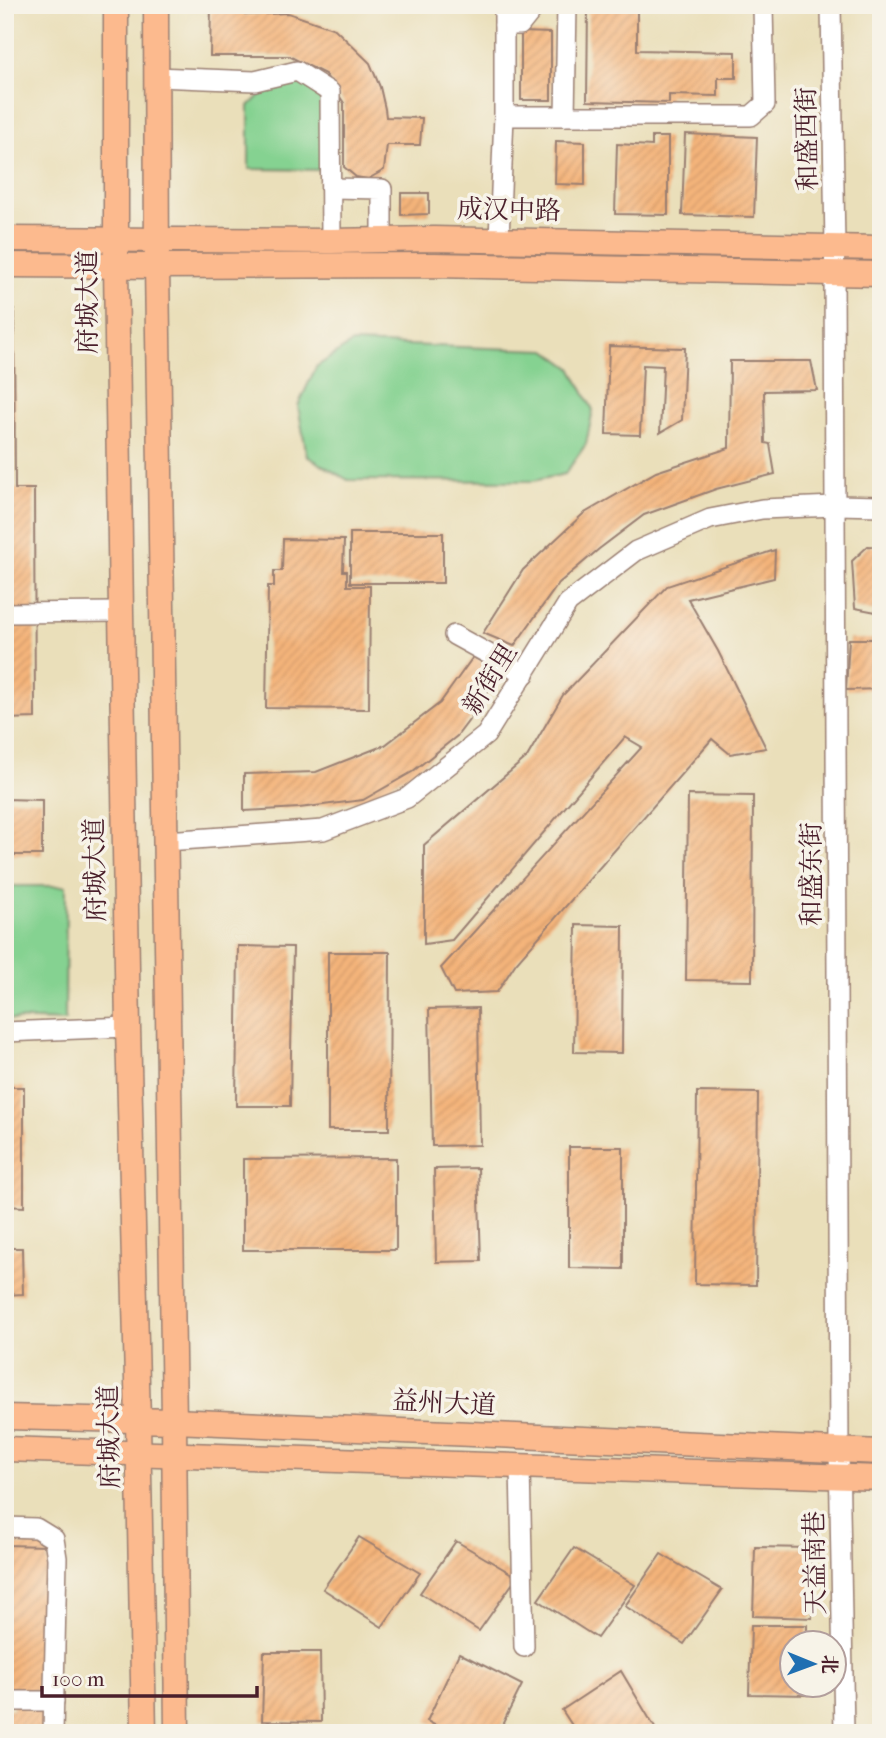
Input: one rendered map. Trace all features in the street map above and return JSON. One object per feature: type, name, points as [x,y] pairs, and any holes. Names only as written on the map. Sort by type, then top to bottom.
[{"type":"main road","name":"府城大道","points":[[116,5],[136,240],[166,841],[177,1733]]},
{"type":"main road","name":"府城大道","points":[[144,1733],[121,612],[136,240],[156,77],[156,5]]},
{"type":"main road","name":"成汉中路","points":[[5,239],[499,239],[881,248]]},
{"type":"main road","points":[[5,265],[434,265],[881,274]]},
{"type":"main road","name":"益州大道","points":[[5,1417],[174,1421],[881,1452]]},
{"type":"main road","points":[[5,1449],[881,1478]]},
{"type":"street","points":[[504,15],[520,25],[536,5]]},
{"type":"street","points":[[565,116],[567,5]]},
{"type":"street","points":[[504,116],[751,116],[765,104],[762,5]]},
{"type":"street","name":"和盛西街","points":[[831,5],[834,273]]},
{"type":"street","points":[[499,239],[504,116],[504,15]]},
{"type":"street","points":[[156,77],[255,81],[297,71],[330,92],[331,240]]},
{"type":"street","points":[[331,188],[382,189],[382,240]]},
{"type":"street","name":"和盛东街","points":[[834,273],[840,1476]]},
{"type":"street","name":"新街里","points":[[166,841],[323,830],[407,798],[486,735],[568,603],[636,551],[709,519],[762,509],[836,505],[881,506]]},
{"type":"street","points":[[5,613],[121,612]]},
{"type":"street","points":[[454,635],[525,674]]},
{"type":"street","points":[[5,1032],[128,1027]]},
{"type":"street","points":[[520,1467],[524,1647]]},
{"type":"street","name":"天益南巷","points":[[840,1476],[844,1733]]},
{"type":"street","points":[[5,1527],[36,1528],[54,1539],[57,1558],[53,1733]]},
{"type":"street","points":[[5,1701],[54,1701]]},
{"type":"green space","points":[[295,79],[314,88],[325,108],[324,170],[249,169],[249,106],[271,84]]},
{"type":"green space","points":[[352,343],[546,350],[571,368],[593,410],[586,444],[565,474],[533,481],[348,480],[307,456],[298,406],[316,367]]},
{"type":"green space","points":[[5,886],[66,886],[65,1021],[5,1019]]},
{"type":"building","points":[[211,5],[246,5],[245,15],[288,13],[335,29],[370,63],[380,87],[386,117],[422,118],[420,145],[387,145],[384,170],[368,179],[356,177],[344,167],[344,103],[325,74],[289,56],[210,56]]},
{"type":"building","points":[[588,5],[637,5],[637,50],[736,52],[736,78],[718,78],[718,96],[669,95],[669,103],[587,101]]},
{"type":"building","points":[[521,32],[551,33],[551,100],[521,100]]},
{"type":"building","points":[[685,134],[757,137],[754,217],[682,215]]},
{"type":"building","points":[[652,137],[668,137],[668,215],[615,214],[617,144],[652,146]]},
{"type":"building","points":[[556,141],[585,142],[585,185],[555,184]]},
{"type":"building","points":[[401,193],[429,193],[429,214],[401,215]]},
{"type":"building","points":[[5,309],[14,309],[15,489],[34,489],[35,718],[5,719]]},
{"type":"building","points":[[609,346],[685,348],[682,420],[660,433],[663,366],[643,365],[640,435],[606,434]]},
{"type":"building","points":[[730,361],[811,361],[817,390],[764,391],[765,443],[770,444],[775,474],[716,489],[644,515],[559,583],[514,646],[483,633],[523,570],[583,514],[656,472],[729,448]]},
{"type":"building","points":[[350,533],[443,533],[443,583],[350,583]]},
{"type":"building","points":[[283,539],[344,540],[343,571],[347,571],[347,586],[370,586],[369,709],[266,708],[268,586],[274,586],[274,571],[282,571]]},
{"type":"building","points":[[868,546],[881,547],[881,613],[855,608],[852,561]]},
{"type":"building","points":[[775,550],[774,578],[688,599],[718,651],[766,748],[730,754],[712,739],[516,963],[497,992],[454,994],[441,968],[642,747],[625,737],[452,940],[424,944],[424,845],[527,757],[563,695],[667,586]]},
{"type":"building","points":[[849,639],[881,639],[881,689],[846,690]]},
{"type":"building","points":[[473,657],[499,671],[479,707],[457,736],[412,772],[363,800],[244,811],[244,774],[316,772],[385,745],[440,703]]},
{"type":"building","points":[[688,795],[753,796],[752,981],[686,980]]},
{"type":"building","points":[[5,799],[42,800],[42,855],[5,855]]},
{"type":"building","points":[[576,925],[623,926],[622,1053],[574,1052]]},
{"type":"building","points":[[238,946],[293,947],[290,1106],[236,1106]]},
{"type":"building","points":[[328,952],[390,952],[389,1130],[328,1130]]},
{"type":"building","points":[[478,1008],[480,1145],[432,1146],[429,1009]]},
{"type":"building","points":[[5,1087],[24,1087],[24,1207],[5,1206]]},
{"type":"building","points":[[697,1092],[758,1093],[756,1285],[695,1284]]},
{"type":"building","points":[[569,1147],[623,1147],[623,1269],[569,1268]]},
{"type":"building","points":[[396,1158],[396,1250],[243,1250],[243,1159]]},
{"type":"building","points":[[478,1168],[481,1261],[436,1262],[434,1169]]},
{"type":"building","points":[[5,1248],[22,1248],[23,1294],[5,1295]]},
{"type":"building","points":[[359,1537],[420,1573],[382,1627],[323,1589]]},
{"type":"building","points":[[456,1541],[517,1577],[479,1631],[420,1593]]},
{"type":"building","points":[[5,1545],[48,1546],[46,1691],[23,1691],[23,1709],[45,1710],[45,1733],[5,1733],[5,1709],[13,1709],[13,1691],[5,1691]]},
{"type":"building","points":[[755,1547],[811,1548],[812,1618],[753,1616]]},
{"type":"building","points":[[574,1548],[635,1585],[597,1638],[538,1600]]},
{"type":"building","points":[[661,1554],[722,1590],[684,1644],[625,1606]]},
{"type":"building","points":[[751,1625],[807,1625],[807,1630],[778,1630],[778,1694],[749,1694]]},
{"type":"building","points":[[264,1652],[320,1652],[321,1722],[262,1721]]},
{"type":"building","points":[[459,1653],[522,1685],[498,1733],[449,1733],[427,1721]]},
{"type":"building","points":[[621,1671],[658,1733],[577,1733],[562,1710]]}]
